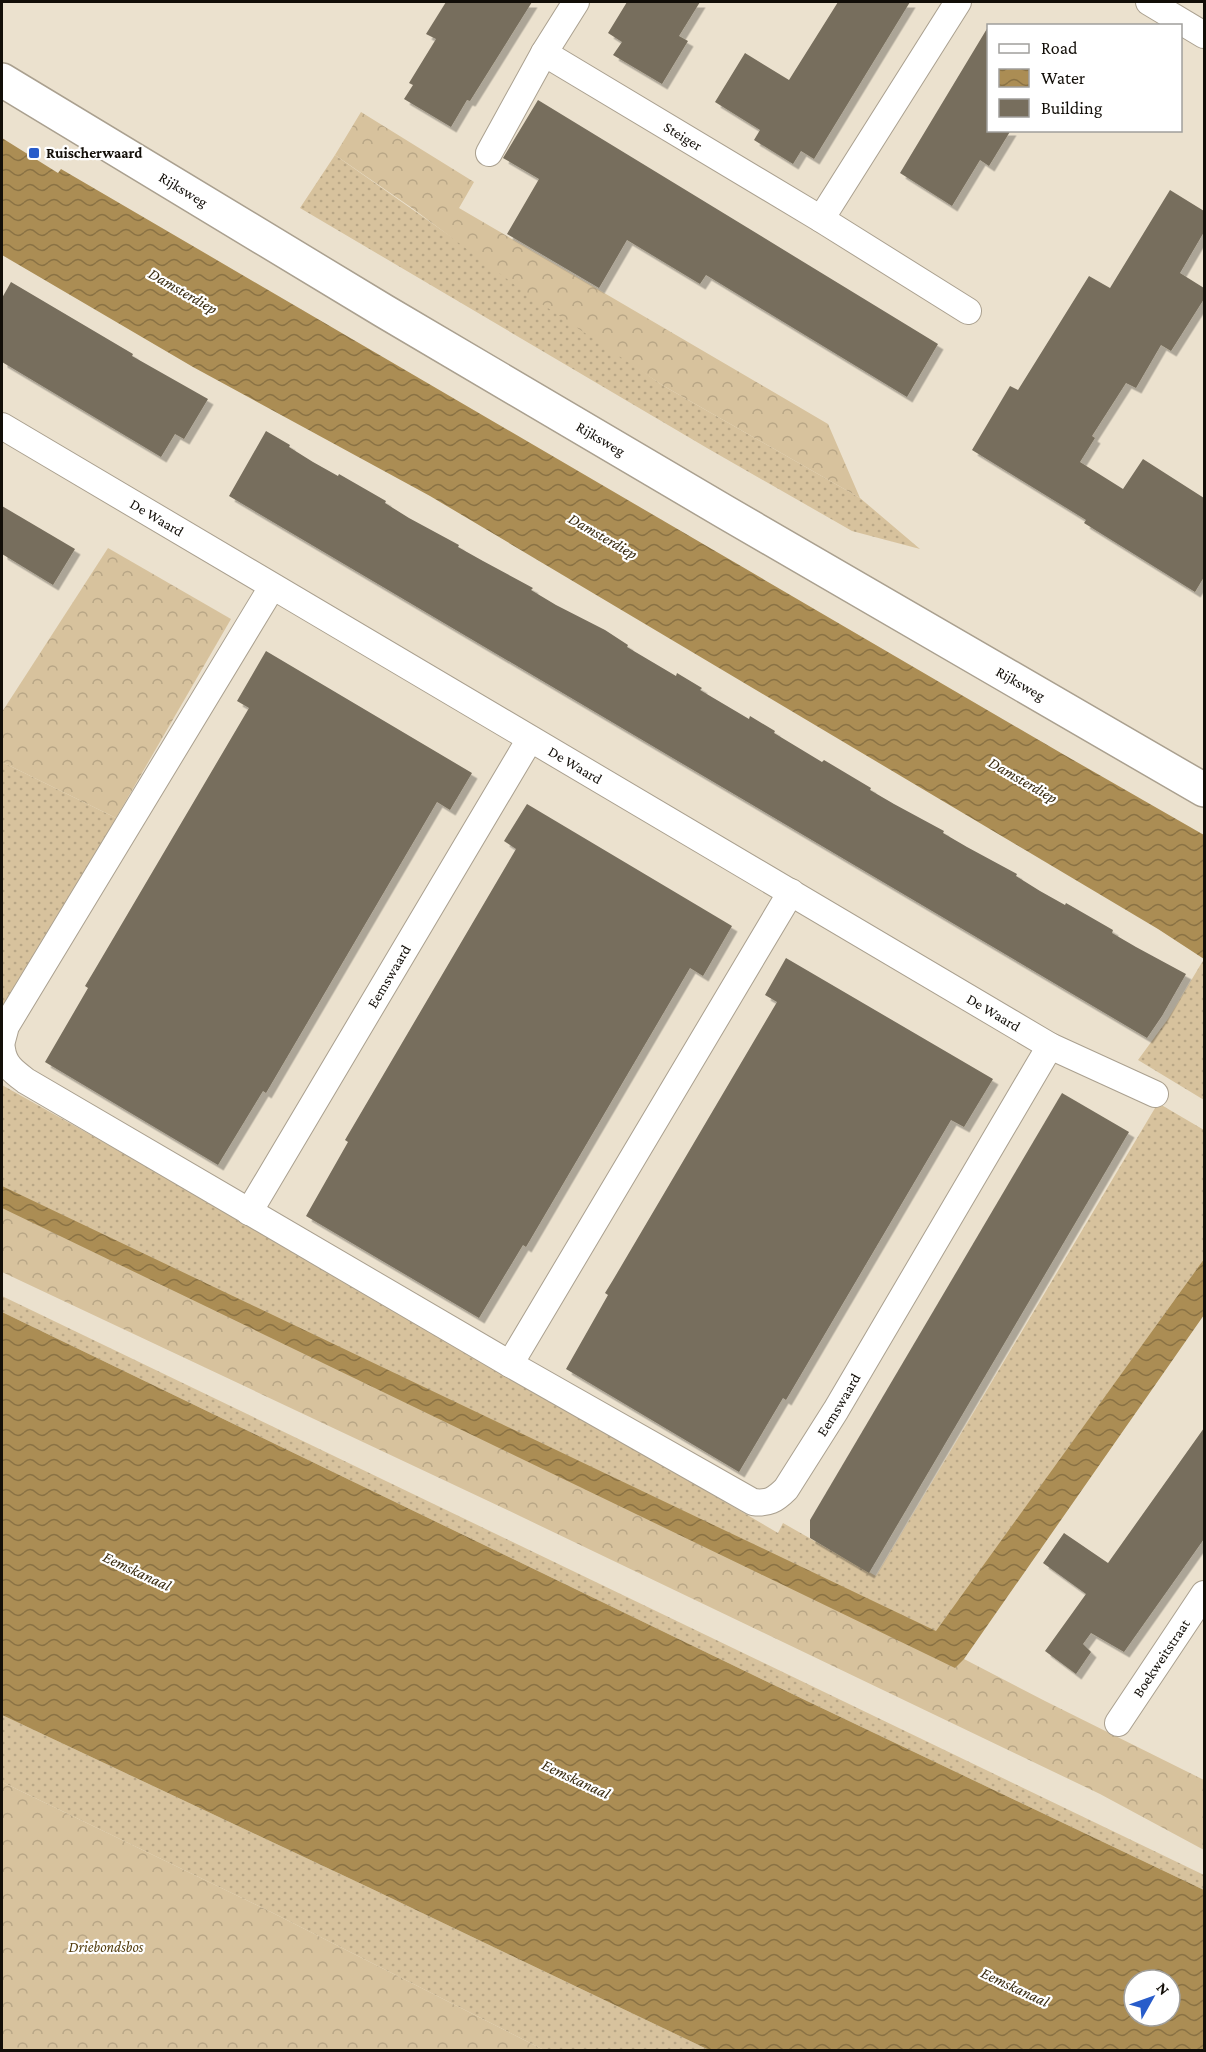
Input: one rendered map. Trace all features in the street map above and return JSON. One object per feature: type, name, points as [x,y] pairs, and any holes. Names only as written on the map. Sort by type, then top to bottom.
[{"type":"main road","name":"Rijksweg","points":[[2,80],[384,312],[1204,790]]},
{"type":"street","points":[[489,153],[544,53],[576,2]]},
{"type":"street","points":[[821,219],[958,2]]},
{"type":"street","points":[[1149,2],[1204,35]]},
{"type":"street","name":"Steiger","points":[[544,53],[821,219],[968,311]]},
{"type":"street","name":"De Waard","points":[[3,429],[1050,1046],[1155,1094]]},
{"type":"street","points":[[2,1041],[6,1026],[272,587]]},
{"type":"street","name":"Eemswaard","points":[[249,1212],[530,739]]},
{"type":"street","points":[[510,1364],[791,892]]},
{"type":"street","name":"Eemswaard","points":[[2,1049],[3,1058],[12,1071],[26,1081],[510,1364],[753,1502],[766,1504],[786,1489],[836,1410],[1050,1046]]},
{"type":"street","name":"Boekweitstraat","points":[[1118,1723],[1204,1594]]},
{"type":"green space","points":[[361,112],[474,182],[459,208],[828,424],[860,498],[662,385],[527,294],[412,208],[335,155]]},
{"type":"green space","points":[[335,155],[662,385],[860,498],[920,549],[852,531],[300,208]]},
{"type":"green space","points":[[108,548],[231,619],[116,818],[2,762],[2,712]]},
{"type":"green space","points":[[2,762],[116,818],[2,1015]]},
{"type":"green space","points":[[1204,959],[1204,1100],[1138,1060],[1168,1019]]},
{"type":"green space","points":[[2,1085],[278,1240],[778,1533],[783,1523],[876,1576],[1158,1103],[1204,1130],[1204,1259],[926,1646],[2,1207]]},
{"type":"green space","points":[[2,1207],[945,1655],[964,1659],[1204,1780],[1204,1850],[1100,1794],[501,1507],[2,1272]]},
{"type":"green space","points":[[2,1296],[1204,1875],[1204,1890],[2,1312]]},
{"type":"green space","points":[[2,1715],[709,2050],[544,2050],[267,1910],[2,1782]]},
{"type":"green space","name":"Driebondsbos","points":[[2,1782],[267,1910],[544,2050],[2,2050]]},
{"type":"water","name":"Damsterdiep","points":[[2,138],[58,173],[61,169],[1204,835],[1204,959],[1158,929],[430,496],[193,367],[2,255]]},
{"type":"water","points":[[2,1186],[936,1631],[1204,1259],[1204,1315],[964,1659],[955,1668],[2,1208]]},
{"type":"water","name":"Eemskanaal","points":[[2,1312],[1204,1890],[1204,2050],[709,2050],[2,1715]]},
{"type":"building","points":[[446,2],[532,2],[470,101],[467,100],[451,127],[404,99],[413,85],[409,83],[436,39],[426,34]]},
{"type":"building","points":[[627,2],[700,2],[679,36],[688,41],[662,84],[613,55],[622,42],[608,33]]},
{"type":"building","points":[[838,2],[910,2],[814,159],[801,151],[793,164],[754,140],[760,130],[715,102],[745,53],[789,80]]},
{"type":"building","points":[[987,29],[987,132],[1010,132],[989,166],[980,160],[952,206],[900,173]]},
{"type":"building","points":[[538,100],[938,344],[907,397],[706,275],[700,284],[627,240],[599,288],[507,234],[539,179],[503,158]]},
{"type":"building","points":[[1170,190],[1204,211],[1204,232],[1180,273],[1204,288],[1204,299],[1171,351],[1161,345],[1136,388],[1126,383],[1092,436],[1095,438],[1080,462],[1123,489],[1143,459],[1204,498],[1204,577],[1195,592],[1084,523],[1086,520],[972,450],[1010,386],[1018,390],[1089,276],[1110,288]]},
{"type":"building","points":[[11,282],[133,354],[132,356],[208,399],[184,439],[175,434],[161,457],[2,362],[2,298]]},
{"type":"building","points":[[266,431],[313,462],[386,501],[385,503],[409,518],[459,545],[458,547],[533,588],[531,590],[556,605],[605,630],[628,645],[627,647],[676,676],[677,673],[702,688],[700,690],[749,719],[750,716],[822,762],[824,760],[871,788],[870,790],[1017,874],[1016,876],[1040,891],[1065,905],[1066,903],[1113,930],[1112,933],[1186,974],[1162,1016],[1147,1038],[229,496]]},
{"type":"building","points":[[2,506],[75,549],[53,585],[2,554]]},
{"type":"building","points":[[266,651],[472,773],[450,810],[437,802],[266,1093],[263,1091],[218,1165],[45,1062],[88,988],[85,986],[249,708],[237,701]]},
{"type":"building","points":[[527,804],[732,926],[703,976],[690,968],[526,1247],[523,1245],[479,1318],[306,1216],[348,1142],[345,1140],[516,849],[504,841]]},
{"type":"building","points":[[786,958],[993,1079],[964,1127],[951,1120],[786,1400],[783,1398],[739,1472],[566,1369],[608,1295],[605,1293],[777,1002],[765,995]]},
{"type":"building","points":[[1062,1093],[1129,1132],[869,1573],[810,1538],[810,1520]]},
{"type":"building","points":[[1204,1428],[1204,1539],[1124,1652],[1091,1633],[1083,1644],[1091,1652],[1076,1674],[1045,1651],[1086,1594],[1043,1563],[1064,1533],[1108,1563]]},
{"type":"place","name":"Ruischerwaard","points":[[34,153]]}]
